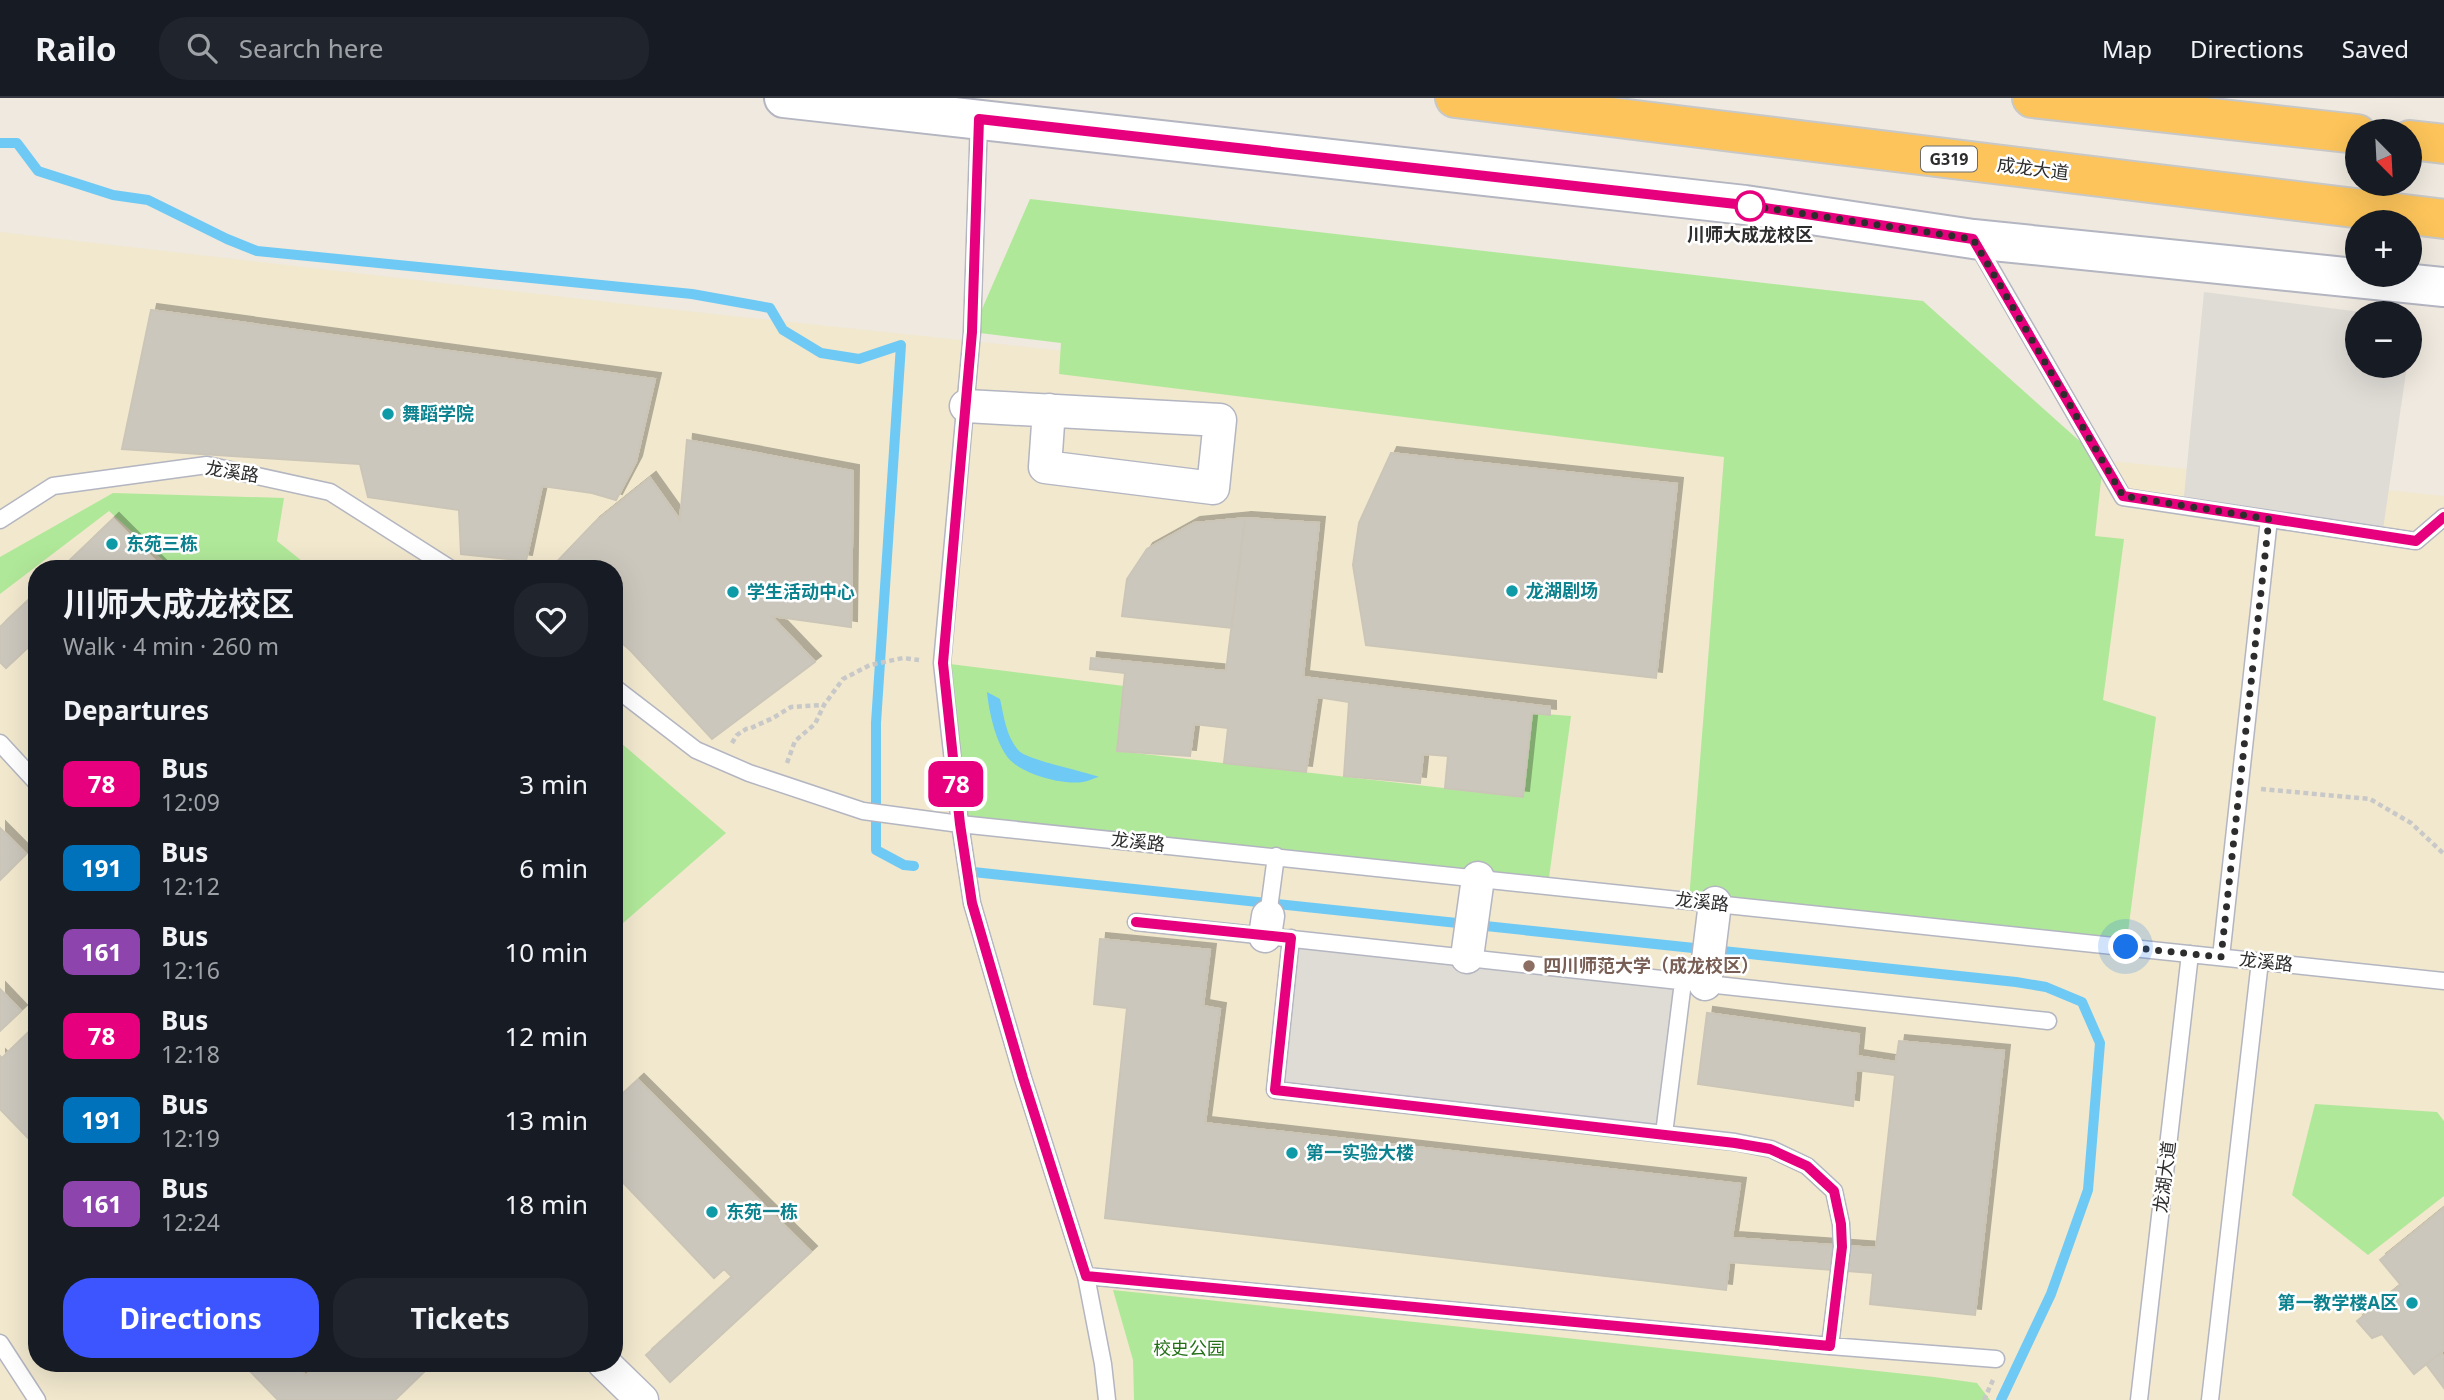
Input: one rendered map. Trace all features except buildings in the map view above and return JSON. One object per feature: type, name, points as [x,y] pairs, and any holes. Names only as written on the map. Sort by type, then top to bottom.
[{"type":"highway","name":"成龙大道","points":[[1455,98],[2444,219]]},
{"type":"highway","points":[[2032,98],[2345,133]]},
{"type":"highway","points":[[2422,141],[2444,144]]},
{"type":"street","points":[[784,98],[1745,205],[1973,239],[2444,287]]},
{"type":"street","points":[[966,406],[1049,410],[1220,420],[1213,488],[1045,467],[1049,410]]},
{"type":"street","points":[[1470,936],[1478,878]]},
{"type":"street","points":[[1701,967],[1716,903]]},
{"type":"street","points":[[613,1372],[642,1400]]},
{"type":"lane","points":[[979,119],[972,332],[943,663],[960,824],[972,903],[1027,1091],[1086,1276],[1107,1400]]},
{"type":"lane","points":[[1973,239],[2123,496],[2416,541],[2444,517]]},
{"type":"lane","name":"龙溪路","points":[[0,520],[53,486],[207,465],[330,492],[437,560]]},
{"type":"lane","points":[[2221,957],[2269,519]]},
{"type":"lane","points":[[623,694],[696,750],[780,784]]},
{"type":"lane","points":[[0,743],[28,773]]},
{"type":"lane","name":"龙溪路","points":[[780,784],[863,811],[960,824],[2444,981]]},
{"type":"lane","points":[[1276,856],[1275,1090],[1735,1143],[1770,1149],[1807,1166],[1834,1191],[1841,1224],[1842,1247],[1830,1346]]},
{"type":"lane","points":[[1136,922],[1274,920],[1470,936],[1701,967],[2048,1021]]},
{"type":"lane","name":"龙湖大道","points":[[2139,1400],[2190,954]]},
{"type":"lane","points":[[2210,1400],[2260,961]]},
{"type":"lane","points":[[1664,1135],[1701,967]]},
{"type":"lane","points":[[1086,1276],[1830,1346],[1996,1359]]},
{"type":"lane","points":[[0,1343],[37,1400]]},
{"type":"path","points":[[780,784],[795,741],[815,724],[824,705],[843,679],[870,665],[903,658]]},
{"type":"path","points":[[722,761],[737,735],[746,729],[791,707],[824,705]]},
{"type":"path","points":[[2240,787],[2370,799],[2411,823],[2444,854]]},
{"type":"shaded area","name":"四川师范大学（成龙校区）","points":[[0,232],[704,313],[2444,496],[2444,1400],[0,1400]]},
{"type":"shaded area","points":[[2204,292],[2345,310],[2345,378],[2405,378],[2382,536],[2183,506]]},
{"type":"shaded area","points":[[1291,938],[1683,982],[1664,1134],[1275,1090]]},
{"type":"green space","points":[[1030,199],[1923,301],[2103,462],[2095,536],[2124,539],[2103,700],[2156,717],[2126,947],[1689,900],[1724,457],[1059,374],[1061,343],[972,332]]},
{"type":"green space","points":[[113,493],[284,498],[277,541],[301,560],[163,560],[109,511],[45,560],[28,560],[28,573],[0,594],[0,557]]},
{"type":"green space","points":[[942,663],[1124,686],[1117,751],[1523,797],[1532,713],[1571,716],[1548,885],[960,824]]},
{"type":"green space","points":[[623,745],[726,833],[623,923]]},
{"type":"green space","points":[[2315,1104],[2437,1112],[2444,1121],[2444,1196],[2368,1255],[2292,1195]]},
{"type":"green space","name":"校史公园","points":[[1113,1290],[1934,1377],[1977,1383],[1990,1400],[1134,1400],[1133,1360]]},
{"type":"water","points":[[987,692],[1000,699],[1008,733],[1019,751],[1044,762],[1099,777],[1083,782],[1065,782],[1034,774],[1010,760],[997,737]]},
{"type":"waterway","points":[[0,143],[17,143],[38,171],[113,195],[148,200],[257,251],[692,294],[770,308],[783,330],[821,353],[859,359],[901,345],[876,723],[876,850],[904,865],[914,866]]},
{"type":"waterway","points":[[973,872],[2016,982],[2046,987],[2082,1002],[2100,1043],[2088,1190],[2051,1294],[2001,1400]]},
{"type":"bus line","name":"78","points":[[1136,922],[1291,938],[1275,1090],[1735,1143],[1770,1149],[1807,1166],[1834,1191],[1841,1224],[1842,1247],[1830,1346],[1086,1276],[1023,1078],[972,903],[960,824],[943,663],[972,332],[979,119],[1745,205],[1973,239],[2123,496],[2416,541],[2444,517]]},
{"type":"place","name":"川师大成龙校区","points":[[1750,206]]},
{"type":"place","name":"舞蹈学院","points":[[388,414]]},
{"type":"place","name":"东苑三栋","points":[[112,544]]},
{"type":"place","name":"龙湖剧场","points":[[1512,591]]},
{"type":"place","name":"学生活动中心","points":[[733,592]]},
{"type":"place","name":"四川师范大学（成龙校区）","points":[[1529,966]]},
{"type":"place","name":"第一实验大楼","points":[[1292,1153]]},
{"type":"place","name":"东苑一栋","points":[[712,1212]]},
{"type":"place","name":"第一教学楼A区","points":[[2412,1303]]},
{"type":"route","points":[[1750,206],[1745,205],[1973,239],[2123,496],[2269,519],[2221,957],[2126,947]]}]
